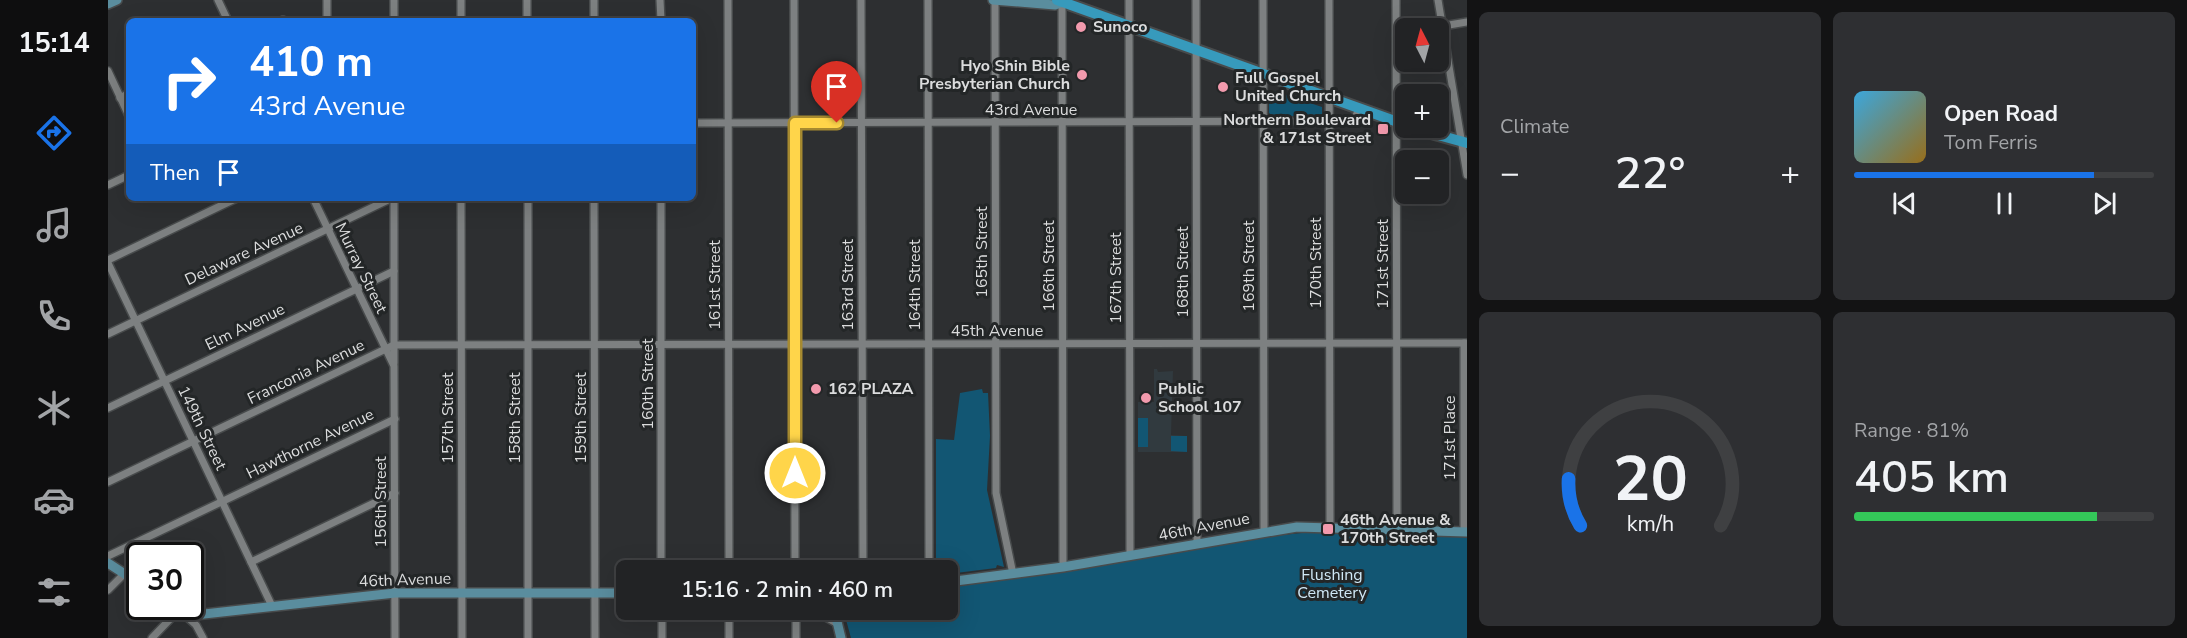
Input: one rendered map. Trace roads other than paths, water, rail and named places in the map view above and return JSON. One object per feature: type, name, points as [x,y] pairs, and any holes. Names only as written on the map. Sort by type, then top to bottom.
[{"type":"main road","points":[[1061,1],[1395,121]]},
{"type":"main road","points":[[1445,138],[1464,143]]},
{"type":"street","points":[[108,4],[117,0]]},
{"type":"street","points":[[218,0],[227,18]]},
{"type":"street","points":[[327,0],[327,18]]},
{"type":"street","points":[[394,0],[394,18]]},
{"type":"street","points":[[461,0],[461,18]]},
{"type":"street","points":[[527,0],[527,18]]},
{"type":"street","points":[[594,0],[594,18]]},
{"type":"street","points":[[660,0],[661,18]]},
{"type":"street","name":"161st Street","points":[[728,0],[729,560]]},
{"type":"street","points":[[794,0],[795,560]]},
{"type":"street","name":"163rd Street","points":[[861,0],[863,560]]},
{"type":"street","name":"164th Street","points":[[928,0],[929,560]]},
{"type":"street","points":[[994,0],[1056,5],[1061,1]]},
{"type":"street","name":"165th Street","points":[[994,0],[996,493],[1013,574]]},
{"type":"street","name":"167th Street","points":[[1129,0],[1130,556]]},
{"type":"street","name":"168th Street","points":[[1196,0],[1197,544]]},
{"type":"street","name":"169th Street","points":[[1263,0],[1264,531]]},
{"type":"street","name":"170th Street","points":[[1329,0],[1330,526]]},
{"type":"street","name":"171st Street","points":[[1396,0],[1399,84]]},
{"type":"street","points":[[1438,0],[1441,18]]},
{"type":"street","name":"166th Street","points":[[1061,1],[1063,567]]},
{"type":"street","points":[[1449,26],[1467,22]]},
{"type":"street","points":[[1449,60],[1464,143],[1467,175]]},
{"type":"street","points":[[108,71],[126,110]]},
{"type":"street","points":[[120,98],[126,95]]},
{"type":"street","name":"43rd Avenue","points":[[696,123],[1330,122],[1354,121],[1359,108]]},
{"type":"street","name":"171st Street","points":[[1397,529],[1401,138]]},
{"type":"street","points":[[108,185],[126,176]]},
{"type":"street","points":[[108,261],[231,201]]},
{"type":"street","name":"Murray Street","points":[[313,201],[386,349]]},
{"type":"street","name":"Delaware Avenue","points":[[108,334],[387,201]]},
{"type":"street","name":"156th Street","points":[[393,201],[395,638]]},
{"type":"street","name":"157th Street","points":[[461,201],[462,638]]},
{"type":"street","name":"158th Street","points":[[528,201],[528,638]]},
{"type":"street","name":"159th Street","points":[[594,201],[595,638]]},
{"type":"street","name":"160th Street","points":[[661,201],[661,560]]},
{"type":"street","name":"149th Street","points":[[108,261],[272,606]]},
{"type":"street","name":"Elm Avenue","points":[[108,408],[394,271]]},
{"type":"street","name":"45th Avenue","points":[[528,345],[1465,343]]},
{"type":"street","name":"171st Place","points":[[1465,343],[1466,532]]},
{"type":"street","name":"Franconia Avenue","points":[[108,482],[394,345],[528,345]]},
{"type":"street","name":"156th Street","points":[[386,349],[394,366]]},
{"type":"street","name":"Hawthorne Avenue","points":[[108,556],[395,419]]},
{"type":"street","points":[[251,562],[395,493]]},
{"type":"street","name":"46th Avenue","points":[[958,581],[1063,567],[1297,526],[1466,532]]},
{"type":"street","points":[[108,563],[124,574],[108,590]]},
{"type":"street","name":"46th Avenue","points":[[204,614],[395,593],[616,593]]},
{"type":"street","points":[[152,638],[169,620]]},
{"type":"street","points":[[190,620],[203,638]]},
{"type":"street","points":[[662,620],[662,638]]},
{"type":"street","points":[[729,620],[729,638]]},
{"type":"street","points":[[796,620],[796,638]]},
{"type":"street","points":[[833,620],[837,622],[841,638]]},
{"type":"place","name":"Sunoco","points":[[1081,27]]},
{"type":"place","name":"Hyo Shin Bible Presbyterian Church","points":[[1082,75]]},
{"type":"place","name":"Full Gospel United Church","points":[[1223,87]]},
{"type":"place","name":"Northern Boulevard & 171st Street","points":[[1383,129]]},
{"type":"place","name":"162 PLAZA","points":[[816,389]]},
{"type":"place","name":"Public School 107","points":[[1146,398]]},
{"type":"place","name":"46th Avenue & 170th Street","points":[[1328,529]]},
{"type":"park label","name":"Flushing Cemetery","points":[[1332,584]]}]
